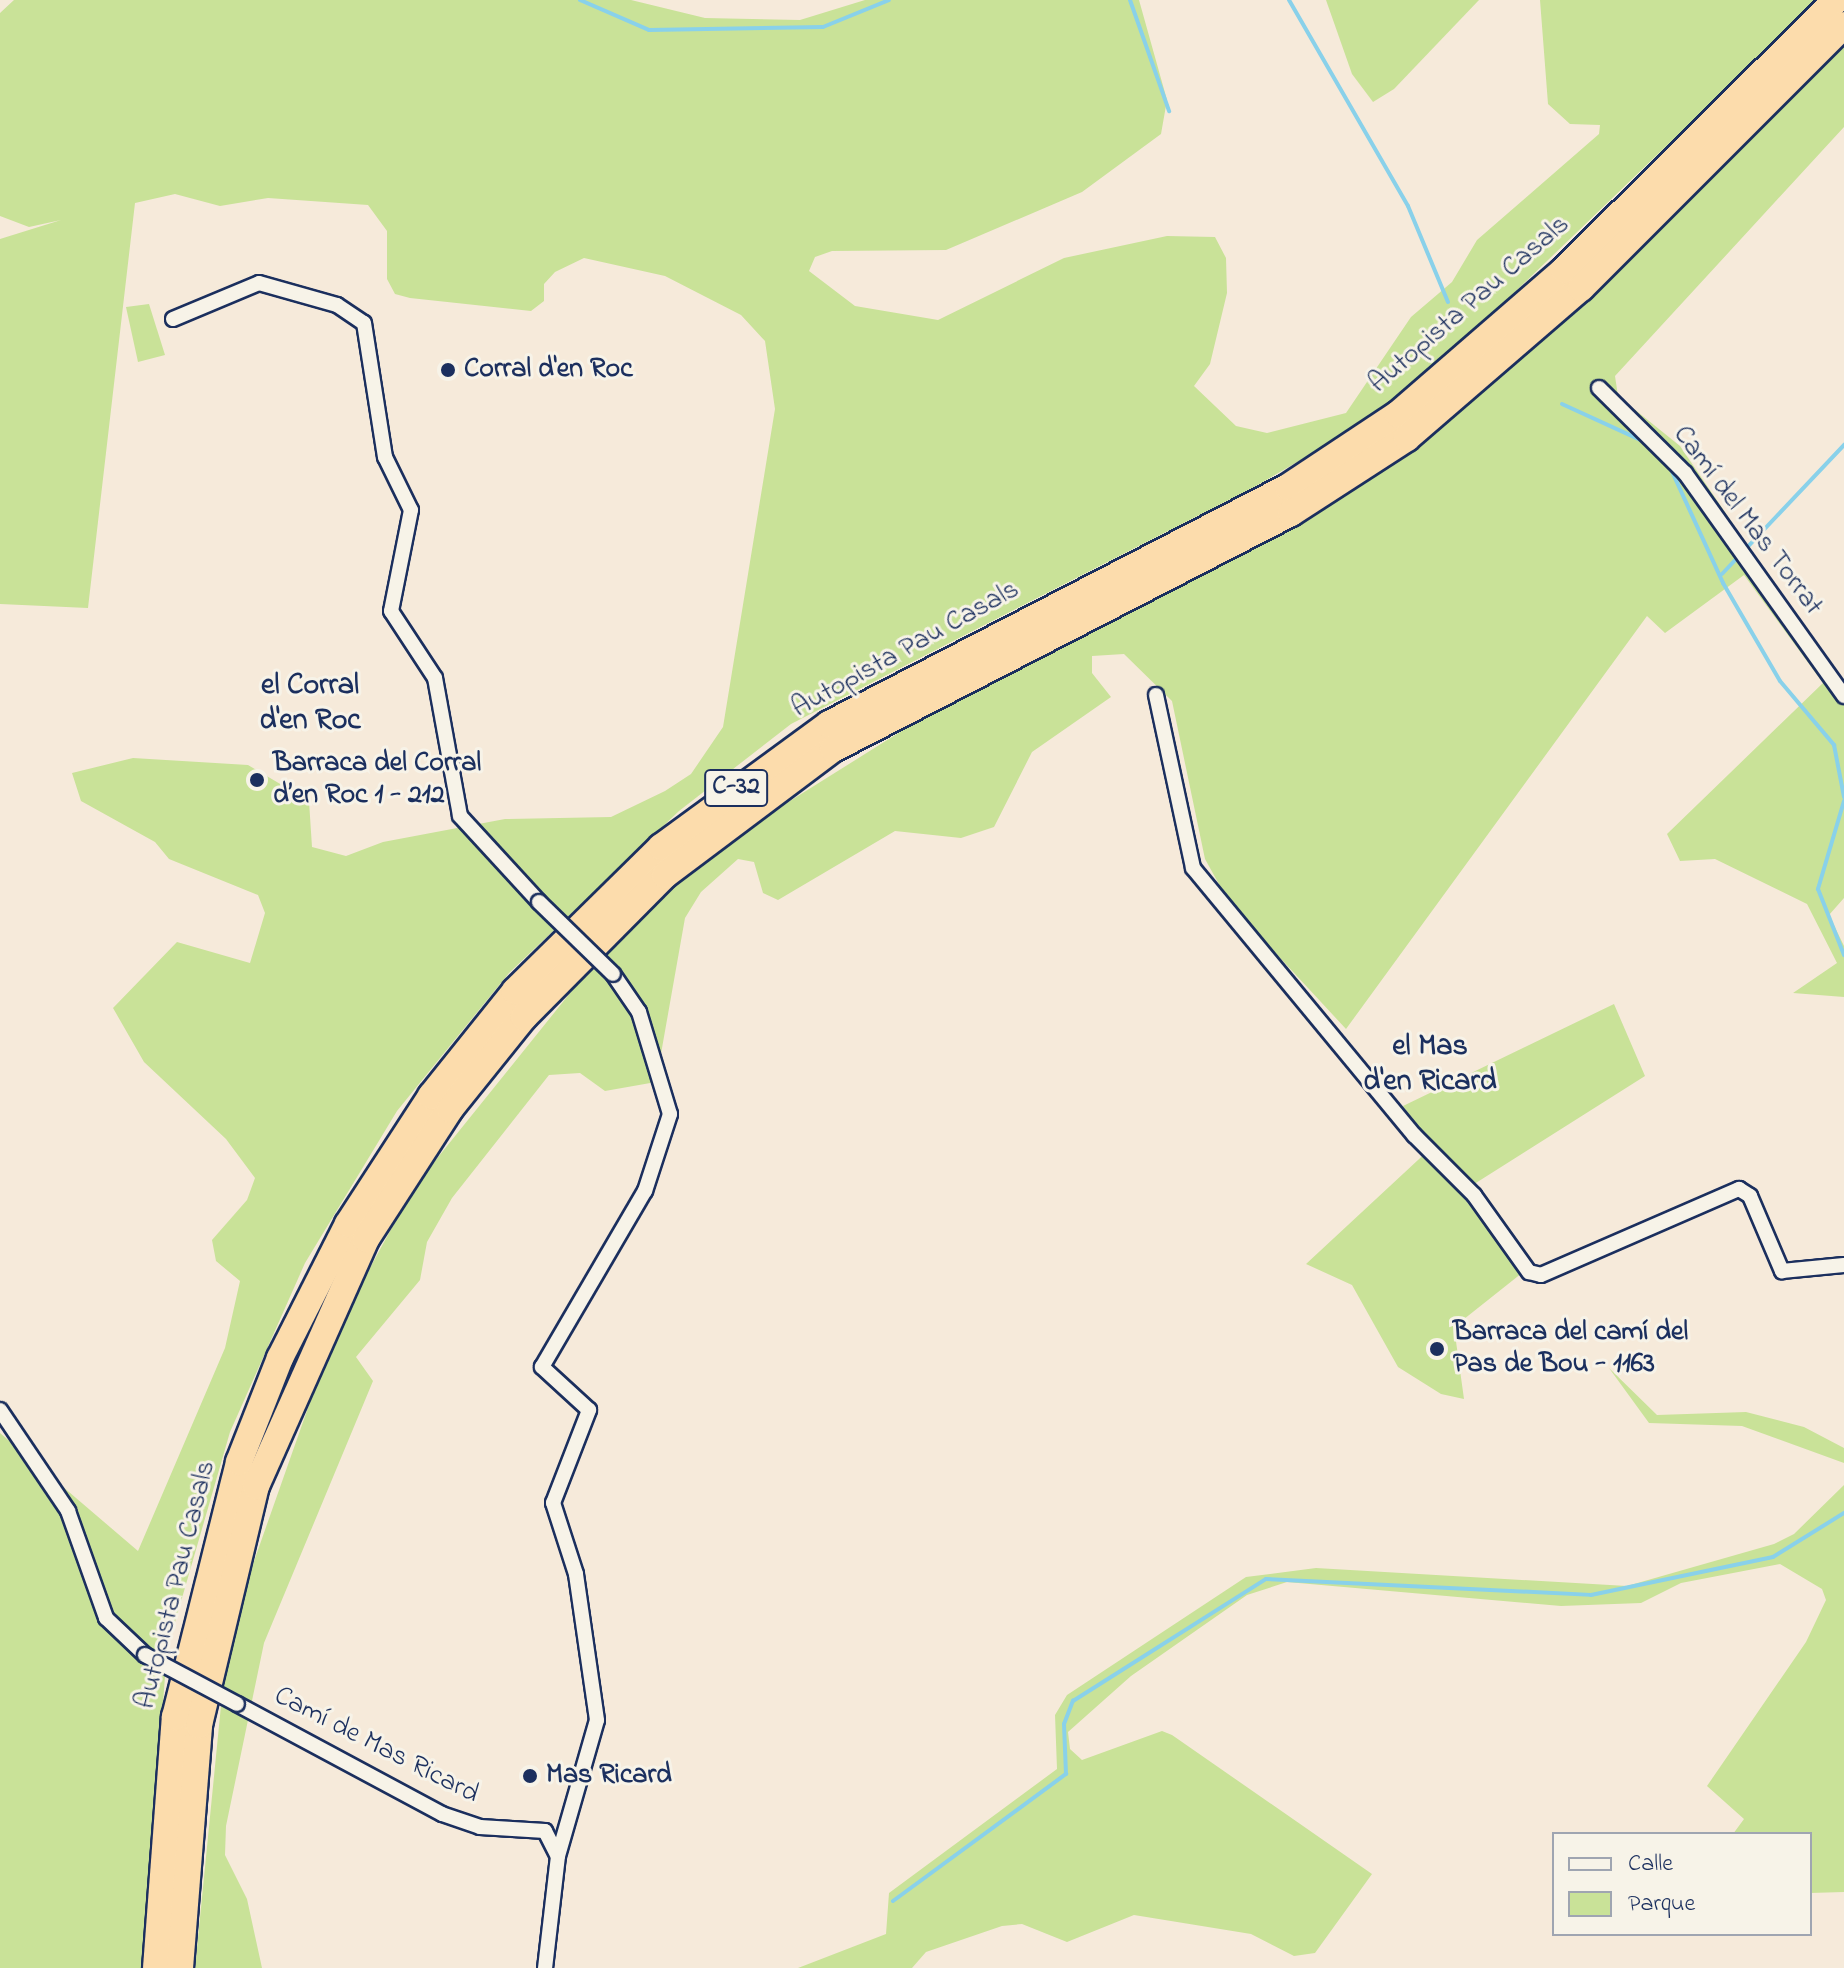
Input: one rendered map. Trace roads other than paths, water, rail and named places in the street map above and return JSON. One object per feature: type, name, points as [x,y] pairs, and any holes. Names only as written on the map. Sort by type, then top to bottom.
[{"type":"highway","name":"Autopista Pau Casals","points":[[156,1968],[175,1717],[239,1462],[280,1358],[348,1224],[431,1096],[515,991],[661,847],[829,724],[1288,487],[1398,414],[1564,270],[1836,0]]},
{"type":"highway","name":"Autopista Pau Casals","points":[[180,1968],[199,1725],[256,1486],[366,1239],[450,1109],[524,1017],[665,875],[833,749],[1266,527],[1407,438],[1581,288],[1844,25]]},
{"type":"street","points":[[173,319],[259,283],[337,305],[364,323],[385,457],[411,510],[391,611],[435,678],[460,816],[539,902],[613,974],[639,1012],[670,1114],[645,1191],[542,1367],[589,1410],[553,1503],[576,1574],[597,1720],[558,1856],[545,1968]]},
{"type":"street","name":"Camí del Mas Torrat","points":[[1599,388],[1685,473],[1844,696]]},
{"type":"street","points":[[1156,695],[1193,868],[1414,1135],[1474,1195],[1529,1272],[1541,1275],[1739,1189],[1750,1196],[1782,1271],[1844,1265]]},
{"type":"street","name":"Camí de Mas Ricard","points":[[0,1410],[68,1511],[106,1618],[145,1655],[442,1814],[480,1827],[545,1831],[558,1856]]},
{"type":"waterway","points":[[580,0],[649,30],[823,27],[889,0]]},
{"type":"waterway","points":[[1130,0],[1169,111]]},
{"type":"waterway","points":[[1289,0],[1408,206],[1448,302]]},
{"type":"waterway","points":[[1562,404],[1647,443]]},
{"type":"waterway","points":[[1722,574],[1844,445]]},
{"type":"waterway","points":[[1669,465],[1723,583],[1780,681],[1834,745],[1844,797]]},
{"type":"waterway","points":[[1844,801],[1818,889],[1844,955]]},
{"type":"waterway","points":[[893,1901],[1066,1774],[1064,1724],[1073,1701],[1266,1579],[1591,1595],[1773,1557],[1844,1513]]},
{"type":"place","name":"Corral d'en Roc","points":[[448,370]]},
{"type":"place","name":"Barraca del Corral d’en Roc 1 - 212","points":[[257,780]]},
{"type":"place","name":"Barraca del camí del Pas de Bou - 1163","points":[[1437,1349]]},
{"type":"place","name":"Mas Ricard","points":[[530,1776]]},
{"type":"district","name":"el Corral d'en Roc","points":[[310,703]]},
{"type":"district","name":"el Mas d'en Ricard","points":[[1430,1064]]}]
